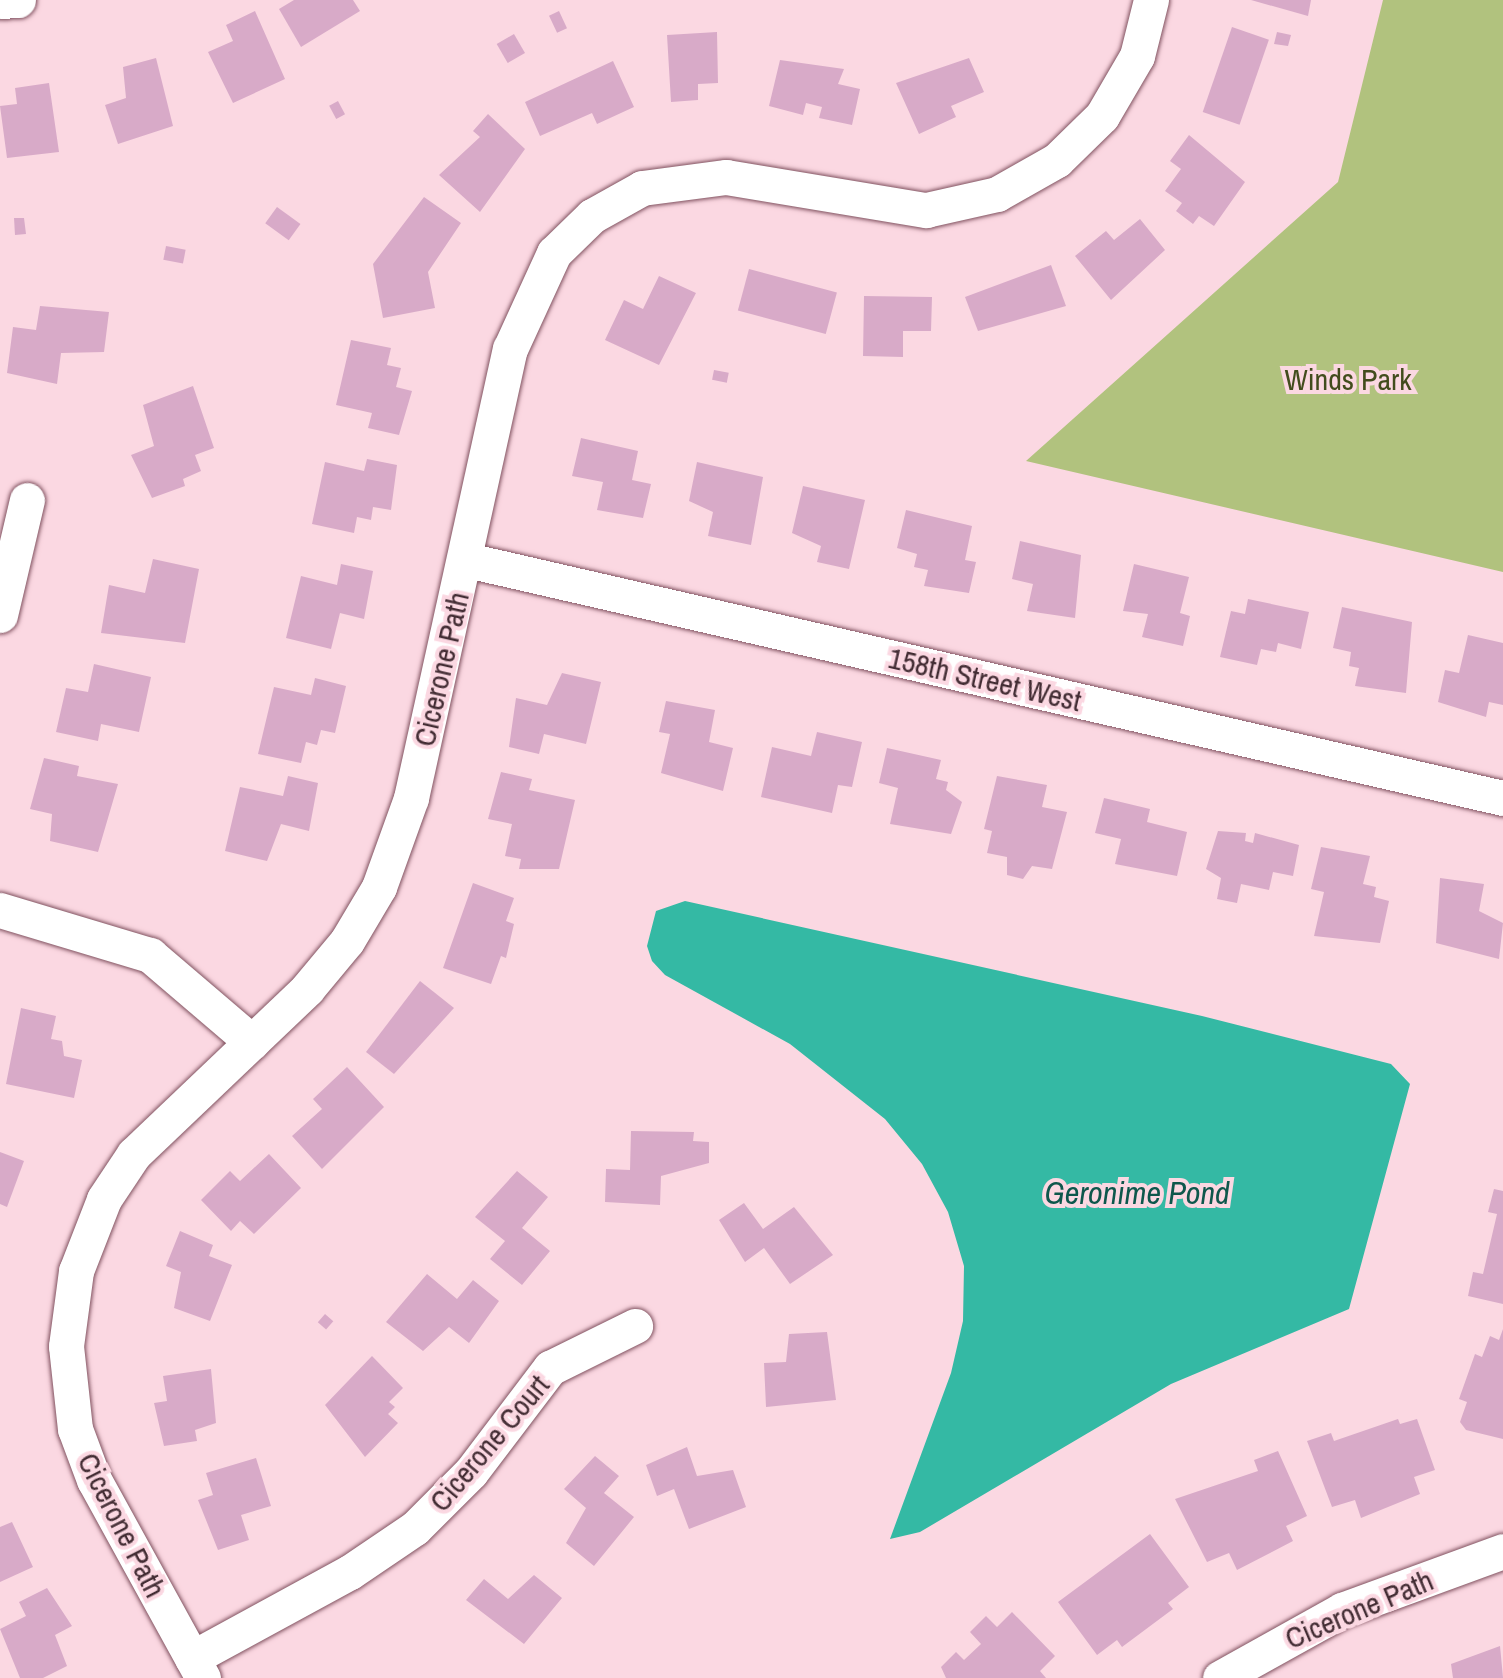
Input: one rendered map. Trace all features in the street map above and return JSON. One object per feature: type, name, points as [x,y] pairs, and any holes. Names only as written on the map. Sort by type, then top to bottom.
[{"type":"street","points":[[0,2],[18,0]]},
{"type":"street","name":"Cicerone Path","points":[[197,1668],[84,1454],[66,1374],[67,1321],[84,1244],[118,1177],[152,1133],[252,1042],[328,965],[379,887],[411,798],[467,560],[510,349],[554,253],[592,216],[642,188],[726,177],[926,210],[997,194],[1057,160],[1102,116],[1137,56],[1150,0]]},
{"type":"street","points":[[0,616],[27,500]]},
{"type":"street","name":"158th Street West","points":[[467,560],[1503,798]]},
{"type":"street","points":[[0,910],[150,955],[252,1042]]},
{"type":"street","name":"Cicerone Court","points":[[197,1668],[415,1528],[470,1472],[550,1368],[636,1326]]},
{"type":"street","name":"Cicerone Path","points":[[1220,1678],[1342,1610],[1503,1551]]},
{"type":"green space","name":"Winds Park","points":[[1383,0],[1503,0],[1503,572],[1026,461],[1338,182]]},
{"type":"water","name":"Geronime Pond","points":[[685,901],[1202,1016],[1391,1064],[1410,1084],[1349,1309],[1171,1384],[920,1532],[890,1539],[951,1373],[963,1321],[964,1266],[948,1212],[922,1164],[885,1119],[790,1044],[665,975],[652,961],[647,946],[656,911]]},
{"type":"building","points":[[294,0],[353,0],[360,11],[301,47],[279,9]]},
{"type":"building","points":[[1251,0],[1311,0],[1308,16]]},
{"type":"building","points":[[255,11],[285,79],[233,103],[208,52],[233,41],[226,25]]},
{"type":"building","points":[[559,11],[567,28],[557,33],[549,16]]},
{"type":"building","points":[[1232,27],[1269,40],[1240,125],[1203,112]]},
{"type":"building","points":[[717,32],[718,83],[698,84],[698,100],[671,102],[667,35]]},
{"type":"building","points":[[1277,32],[1291,35],[1288,46],[1274,44]]},
{"type":"building","points":[[514,34],[525,53],[508,63],[497,44]]},
{"type":"building","points":[[156,58],[173,126],[118,144],[105,105],[126,98],[123,67]]},
{"type":"building","points":[[969,58],[984,92],[951,106],[956,117],[919,134],[896,83]]},
{"type":"building","points":[[780,60],[844,69],[838,84],[860,89],[852,125],[819,118],[822,107],[806,103],[803,115],[769,106]]},
{"type":"building","points":[[613,61],[634,107],[597,124],[592,113],[540,136],[525,102]]},
{"type":"building","points":[[49,83],[59,152],[7,158],[0,106],[17,104],[15,88]]},
{"type":"building","points":[[338,101],[345,114],[336,119],[329,106]]},
{"type":"building","points":[[488,114],[525,149],[480,212],[439,175],[480,137],[473,131]]},
{"type":"building","points":[[1189,135],[1245,182],[1214,226],[1199,216],[1193,224],[1176,211],[1182,203],[1165,191],[1181,169],[1170,161]]},
{"type":"building","points":[[424,197],[461,223],[428,272],[435,308],[383,318],[373,264]]},
{"type":"building","points":[[277,207],[300,224],[289,240],[265,223]]},
{"type":"building","points":[[14,218],[24,218],[26,234],[15,235]]},
{"type":"building","points":[[1140,219],[1165,250],[1111,300],[1075,256],[1106,231],[1114,240]]},
{"type":"building","points":[[166,246],[186,250],[183,264],[163,260]]},
{"type":"building","points":[[1051,265],[1066,306],[978,331],[965,297]]},
{"type":"building","points":[[749,269],[837,293],[826,334],[738,311]]},
{"type":"building","points":[[659,276],[696,293],[659,365],[605,340],[624,300],[643,309]]},
{"type":"building","points":[[864,296],[932,297],[931,331],[903,331],[903,357],[863,356]]},
{"type":"building","points":[[40,306],[109,312],[104,352],[61,353],[57,384],[7,373],[13,327],[36,330]]},
{"type":"building","points":[[351,340],[391,348],[387,365],[401,368],[396,387],[412,391],[399,435],[368,428],[372,413],[336,405]]},
{"type":"building","points":[[714,370],[729,373],[727,383],[712,380]]},
{"type":"building","points":[[193,386],[214,448],[195,455],[201,471],[183,479],[185,486],[152,498],[131,455],[154,446],[143,405]]},
{"type":"building","points":[[581,438],[638,451],[632,480],[651,484],[643,518],[597,510],[603,482],[572,476]]},
{"type":"building","points":[[367,459],[397,465],[391,510],[373,507],[371,520],[357,517],[354,533],[312,524],[325,462],[364,471]]},
{"type":"building","points":[[697,462],[763,477],[751,545],[708,536],[713,512],[689,501]]},
{"type":"building","points":[[803,486],[865,500],[849,569],[817,562],[821,546],[792,533]]},
{"type":"building","points":[[906,510],[972,526],[965,560],[976,562],[969,593],[924,586],[928,570],[914,567],[917,554],[897,548]]},
{"type":"building","points":[[1020,541],[1081,555],[1075,618],[1027,611],[1033,584],[1012,579]]},
{"type":"building","points":[[153,559],[199,569],[185,643],[101,633],[109,585],[145,593]]},
{"type":"building","points":[[341,564],[373,571],[364,619],[340,613],[331,649],[286,638],[301,576],[337,585]]},
{"type":"building","points":[[1134,564],[1189,577],[1180,613],[1190,616],[1183,646],[1142,637],[1148,614],[1123,611]]},
{"type":"building","points":[[1248,599],[1309,612],[1301,649],[1278,643],[1276,652],[1261,649],[1257,665],[1220,657],[1231,611],[1245,614]]},
{"type":"building","points":[[1342,607],[1412,622],[1406,693],[1355,686],[1359,668],[1349,666],[1351,652],[1333,648]]},
{"type":"building","points":[[1468,635],[1503,643],[1503,705],[1489,702],[1486,717],[1438,702],[1445,670],[1459,673]]},
{"type":"building","points":[[94,664],[151,677],[139,732],[101,724],[98,741],[56,732],[66,688],[88,692]]},
{"type":"building","points":[[562,673],[601,682],[586,744],[544,734],[539,754],[509,747],[516,698],[547,705]]},
{"type":"building","points":[[315,678],[346,686],[335,733],[321,730],[317,745],[306,742],[301,763],[258,754],[274,687],[311,695]]},
{"type":"building","points":[[666,701],[715,710],[709,742],[733,748],[723,791],[661,773],[670,734],[659,732]]},
{"type":"building","points":[[817,732],[862,742],[852,787],[838,785],[832,813],[761,797],[772,747],[811,756]]},
{"type":"building","points":[[887,748],[941,760],[936,779],[948,782],[946,790],[962,802],[951,834],[890,824],[898,788],[879,783]]},
{"type":"building","points":[[44,758],[79,766],[77,776],[118,784],[98,852],[50,841],[52,814],[30,809]]},
{"type":"building","points":[[501,772],[532,779],[529,790],[575,800],[559,869],[519,869],[521,859],[505,856],[512,824],[488,819]]},
{"type":"building","points":[[288,776],[318,783],[309,831],[281,824],[267,861],[225,851],[240,787],[283,796]]},
{"type":"building","points":[[997,776],[1047,785],[1042,807],[1067,812],[1052,869],[1032,866],[1023,879],[1007,875],[1007,857],[987,853],[992,831],[984,829]]},
{"type":"building","points":[[1104,798],[1150,809],[1147,822],[1187,832],[1177,876],[1115,864],[1121,839],[1095,833]]},
{"type":"building","points":[[1218,831],[1246,833],[1245,841],[1253,843],[1255,833],[1299,845],[1293,876],[1273,872],[1269,890],[1241,884],[1237,903],[1217,899],[1221,878],[1206,869]]},
{"type":"building","points":[[1321,847],[1370,856],[1363,884],[1376,887],[1374,897],[1389,901],[1380,943],[1314,936],[1324,892],[1311,889]]},
{"type":"building","points":[[1440,878],[1484,884],[1479,911],[1503,923],[1499,959],[1436,943]]},
{"type":"building","points":[[473,883],[514,898],[506,921],[514,924],[506,958],[501,956],[491,984],[443,968]]},
{"type":"building","points":[[420,981],[454,1008],[394,1074],[366,1052]]},
{"type":"building","points":[[21,1008],[56,1016],[51,1039],[62,1041],[64,1056],[82,1060],[74,1098],[6,1084]]},
{"type":"building","points":[[347,1067],[384,1107],[322,1169],[292,1136],[322,1109],[313,1099]]},
{"type":"building","points":[[631,1131],[694,1132],[693,1141],[709,1142],[709,1163],[661,1176],[660,1205],[605,1202],[606,1169],[630,1170]]},
{"type":"building","points":[[0,1152],[24,1161],[7,1207],[0,1204]]},
{"type":"building","points":[[269,1154],[301,1188],[254,1234],[240,1221],[231,1231],[201,1200],[230,1171],[240,1181]]},
{"type":"building","points":[[517,1171],[548,1197],[522,1228],[550,1251],[522,1285],[490,1259],[505,1241],[475,1217]]},
{"type":"building","points":[[1494,1189],[1503,1191],[1503,1304],[1468,1296],[1473,1272],[1483,1274],[1497,1214],[1488,1212]]},
{"type":"building","points":[[744,1203],[763,1229],[794,1207],[833,1255],[790,1284],[764,1248],[745,1262],[719,1220]]},
{"type":"building","points":[[180,1231],[213,1245],[209,1256],[232,1265],[210,1321],[174,1308],[181,1272],[166,1266]]},
{"type":"building","points":[[427,1274],[457,1299],[473,1280],[499,1301],[469,1343],[449,1327],[423,1351],[386,1322]]},
{"type":"building","points":[[325,1314],[333,1321],[326,1330],[318,1322]]},
{"type":"building","points":[[1503,1329],[1503,1439],[1466,1430],[1460,1422],[1467,1402],[1459,1399],[1475,1354],[1482,1357],[1490,1336],[1499,1340]]},
{"type":"building","points":[[827,1332],[836,1400],[766,1407],[764,1363],[786,1362],[789,1334]]},
{"type":"building","points":[[372,1356],[403,1388],[389,1402],[395,1407],[388,1414],[398,1423],[365,1457],[325,1405]]},
{"type":"building","points":[[211,1369],[216,1423],[195,1430],[197,1441],[164,1446],[154,1403],[167,1401],[163,1376]]},
{"type":"building","points":[[1398,1419],[1400,1424],[1417,1419],[1435,1470],[1414,1477],[1420,1494],[1361,1518],[1355,1500],[1332,1507],[1307,1441],[1331,1433],[1334,1441]]},
{"type":"building","points":[[687,1447],[697,1476],[733,1470],[746,1507],[689,1529],[674,1489],[657,1496],[646,1465]]},
{"type":"building","points":[[1278,1451],[1307,1516],[1286,1526],[1293,1541],[1237,1570],[1229,1553],[1207,1562],[1175,1499],[1258,1471],[1254,1460]]},
{"type":"building","points":[[595,1456],[619,1476],[604,1493],[634,1517],[594,1566],[566,1543],[586,1508],[564,1489]]},
{"type":"building","points":[[256,1458],[271,1506],[241,1515],[249,1540],[218,1550],[198,1500],[213,1495],[206,1473]]},
{"type":"building","points":[[12,1522],[33,1567],[0,1582],[0,1527]]},
{"type":"building","points":[[1150,1534],[1189,1587],[1168,1603],[1173,1609],[1122,1647],[1117,1640],[1097,1655],[1058,1602]]},
{"type":"building","points":[[534,1575],[562,1598],[524,1644],[466,1600],[484,1579],[508,1599]]},
{"type":"building","points":[[47,1588],[72,1626],[55,1635],[67,1666],[43,1678],[20,1678],[0,1629],[26,1616],[19,1602]]},
{"type":"building","points":[[1012,1612],[1055,1656],[1040,1671],[1046,1678],[946,1678],[941,1667],[956,1652],[964,1660],[981,1644],[970,1632],[986,1616],[997,1627]]},
{"type":"building","points":[[1500,1646],[1503,1678],[1453,1678],[1451,1664]]}]
